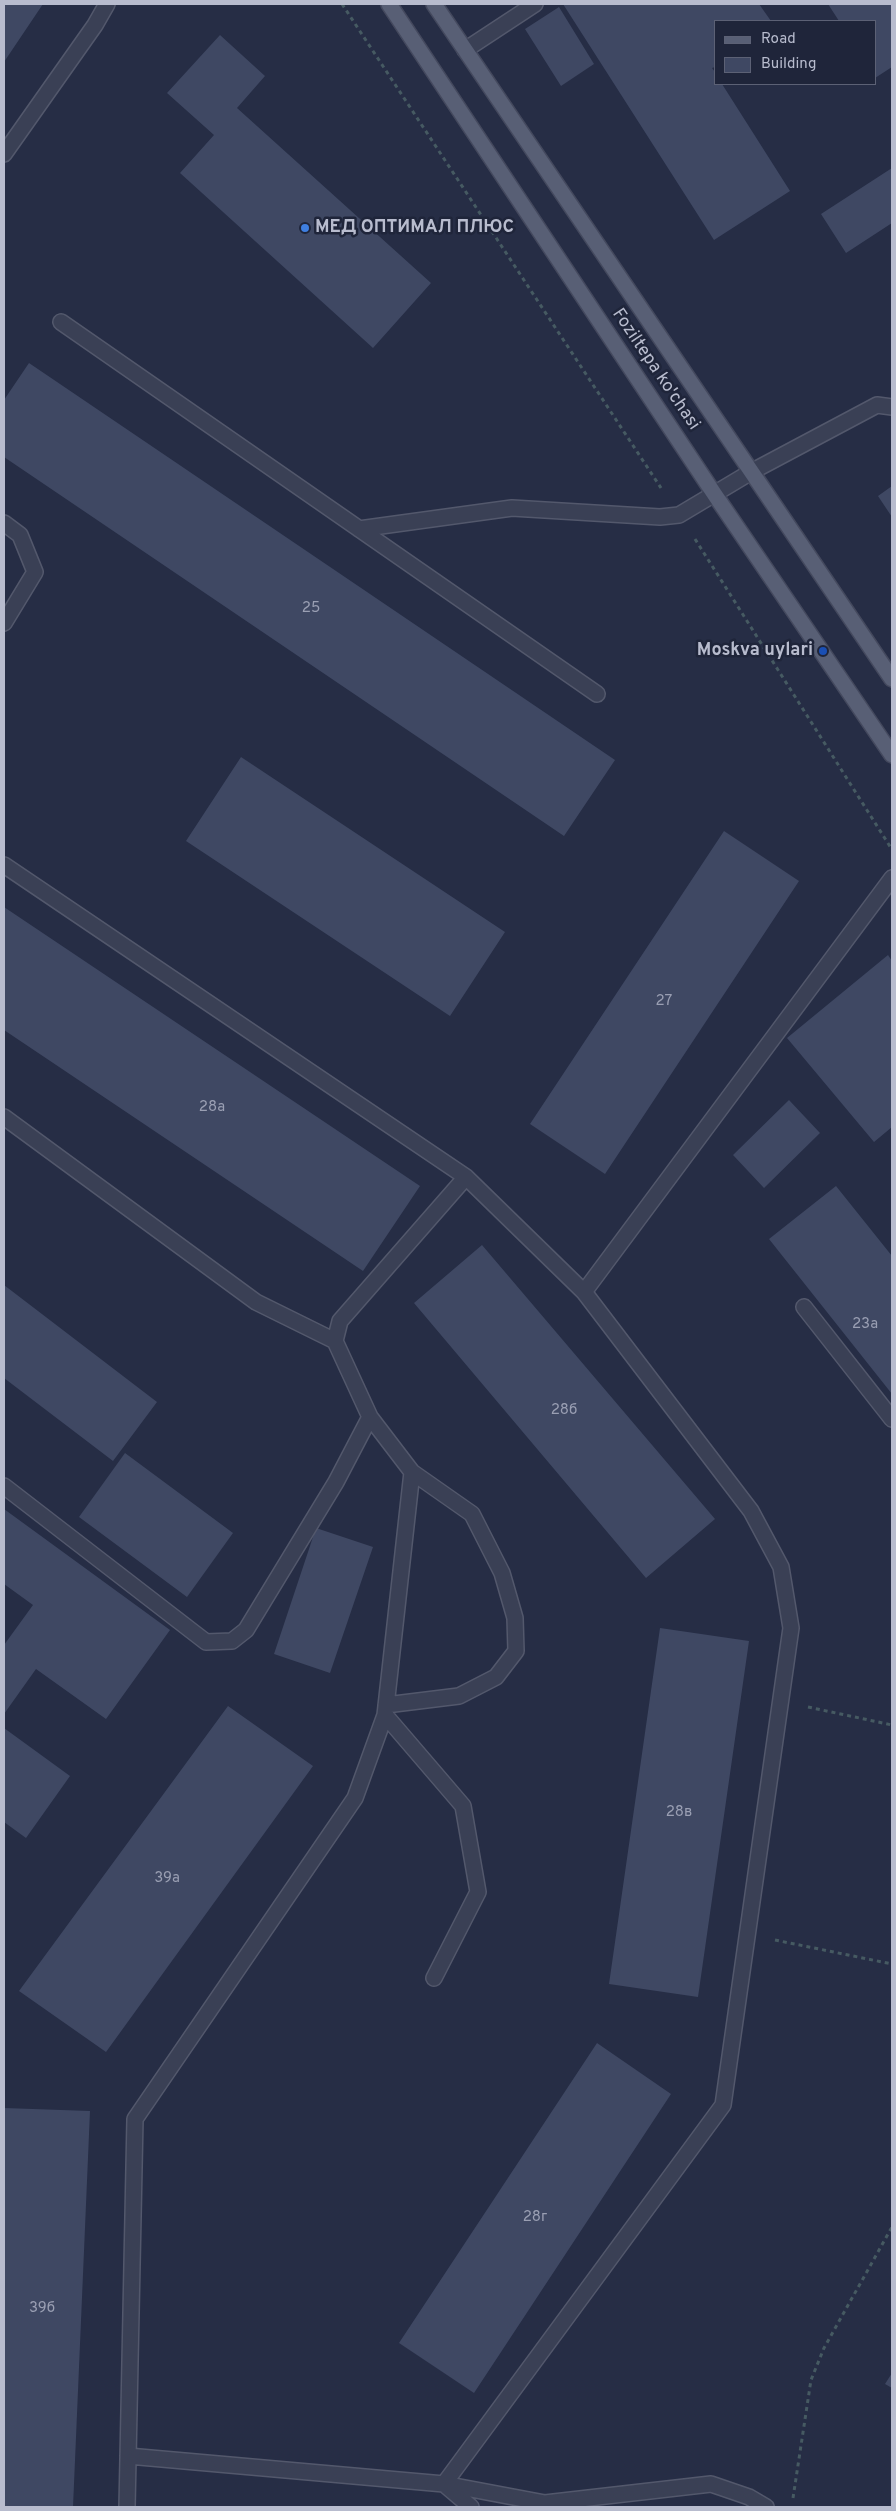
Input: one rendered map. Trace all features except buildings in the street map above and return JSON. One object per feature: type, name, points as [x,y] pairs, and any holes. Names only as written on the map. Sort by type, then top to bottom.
[{"type":"main road","name":"Foziltepa ko'chasi","points":[[389,4],[715,495],[892,755]]},
{"type":"main road","name":"Foziltepa ko'chasi","points":[[434,4],[892,679]]},
{"type":"street","points":[[4,154],[95,25],[107,4]]},
{"type":"street","points":[[465,50],[534,4]]},
{"type":"street","points":[[61,322],[597,694]]},
{"type":"street","points":[[359,529],[512,508],[660,517],[680,515],[751,472],[878,404],[892,407]]},
{"type":"street","points":[[4,523],[20,535],[35,572],[4,623]]},
{"type":"street","points":[[4,865],[466,1177],[584,1292],[752,1511],[782,1567],[791,1628],[723,2105],[444,2484]]},
{"type":"street","points":[[584,1292],[892,878]]},
{"type":"street","points":[[4,1117],[256,1302],[335,1341]]},
{"type":"street","points":[[386,1710],[459,1696],[496,1677],[516,1652],[515,1618],[502,1573],[472,1514],[412,1472],[370,1417],[335,1341],[340,1321],[466,1177]]},
{"type":"street","points":[[804,1307],[892,1420]]},
{"type":"street","points":[[4,1486],[206,1642],[232,1640],[246,1630],[336,1482],[370,1417]]},
{"type":"street","points":[[127,2507],[134,2118],[355,1798],[386,1710],[412,1472]]},
{"type":"street","points":[[386,1710],[463,1806],[478,1892],[434,1978]]},
{"type":"street","points":[[128,2456],[444,2484],[545,2503],[711,2484],[749,2497],[766,2507]]},
{"type":"street","points":[[444,2484],[471,2507]]},
{"type":"path","points":[[342,4],[680,515],[892,851]]},
{"type":"path","points":[[781,1702],[836,1712],[892,1726]]},
{"type":"path","points":[[748,1935],[892,1964]]},
{"type":"path","points":[[792,2507],[811,2380],[824,2348],[892,2227]]},
{"type":"place","name":"МЕД ОПТИМАЛ ПЛЮС","points":[[305,228]]},
{"type":"place","name":"Moskva uylari","points":[[823,651]]}]
